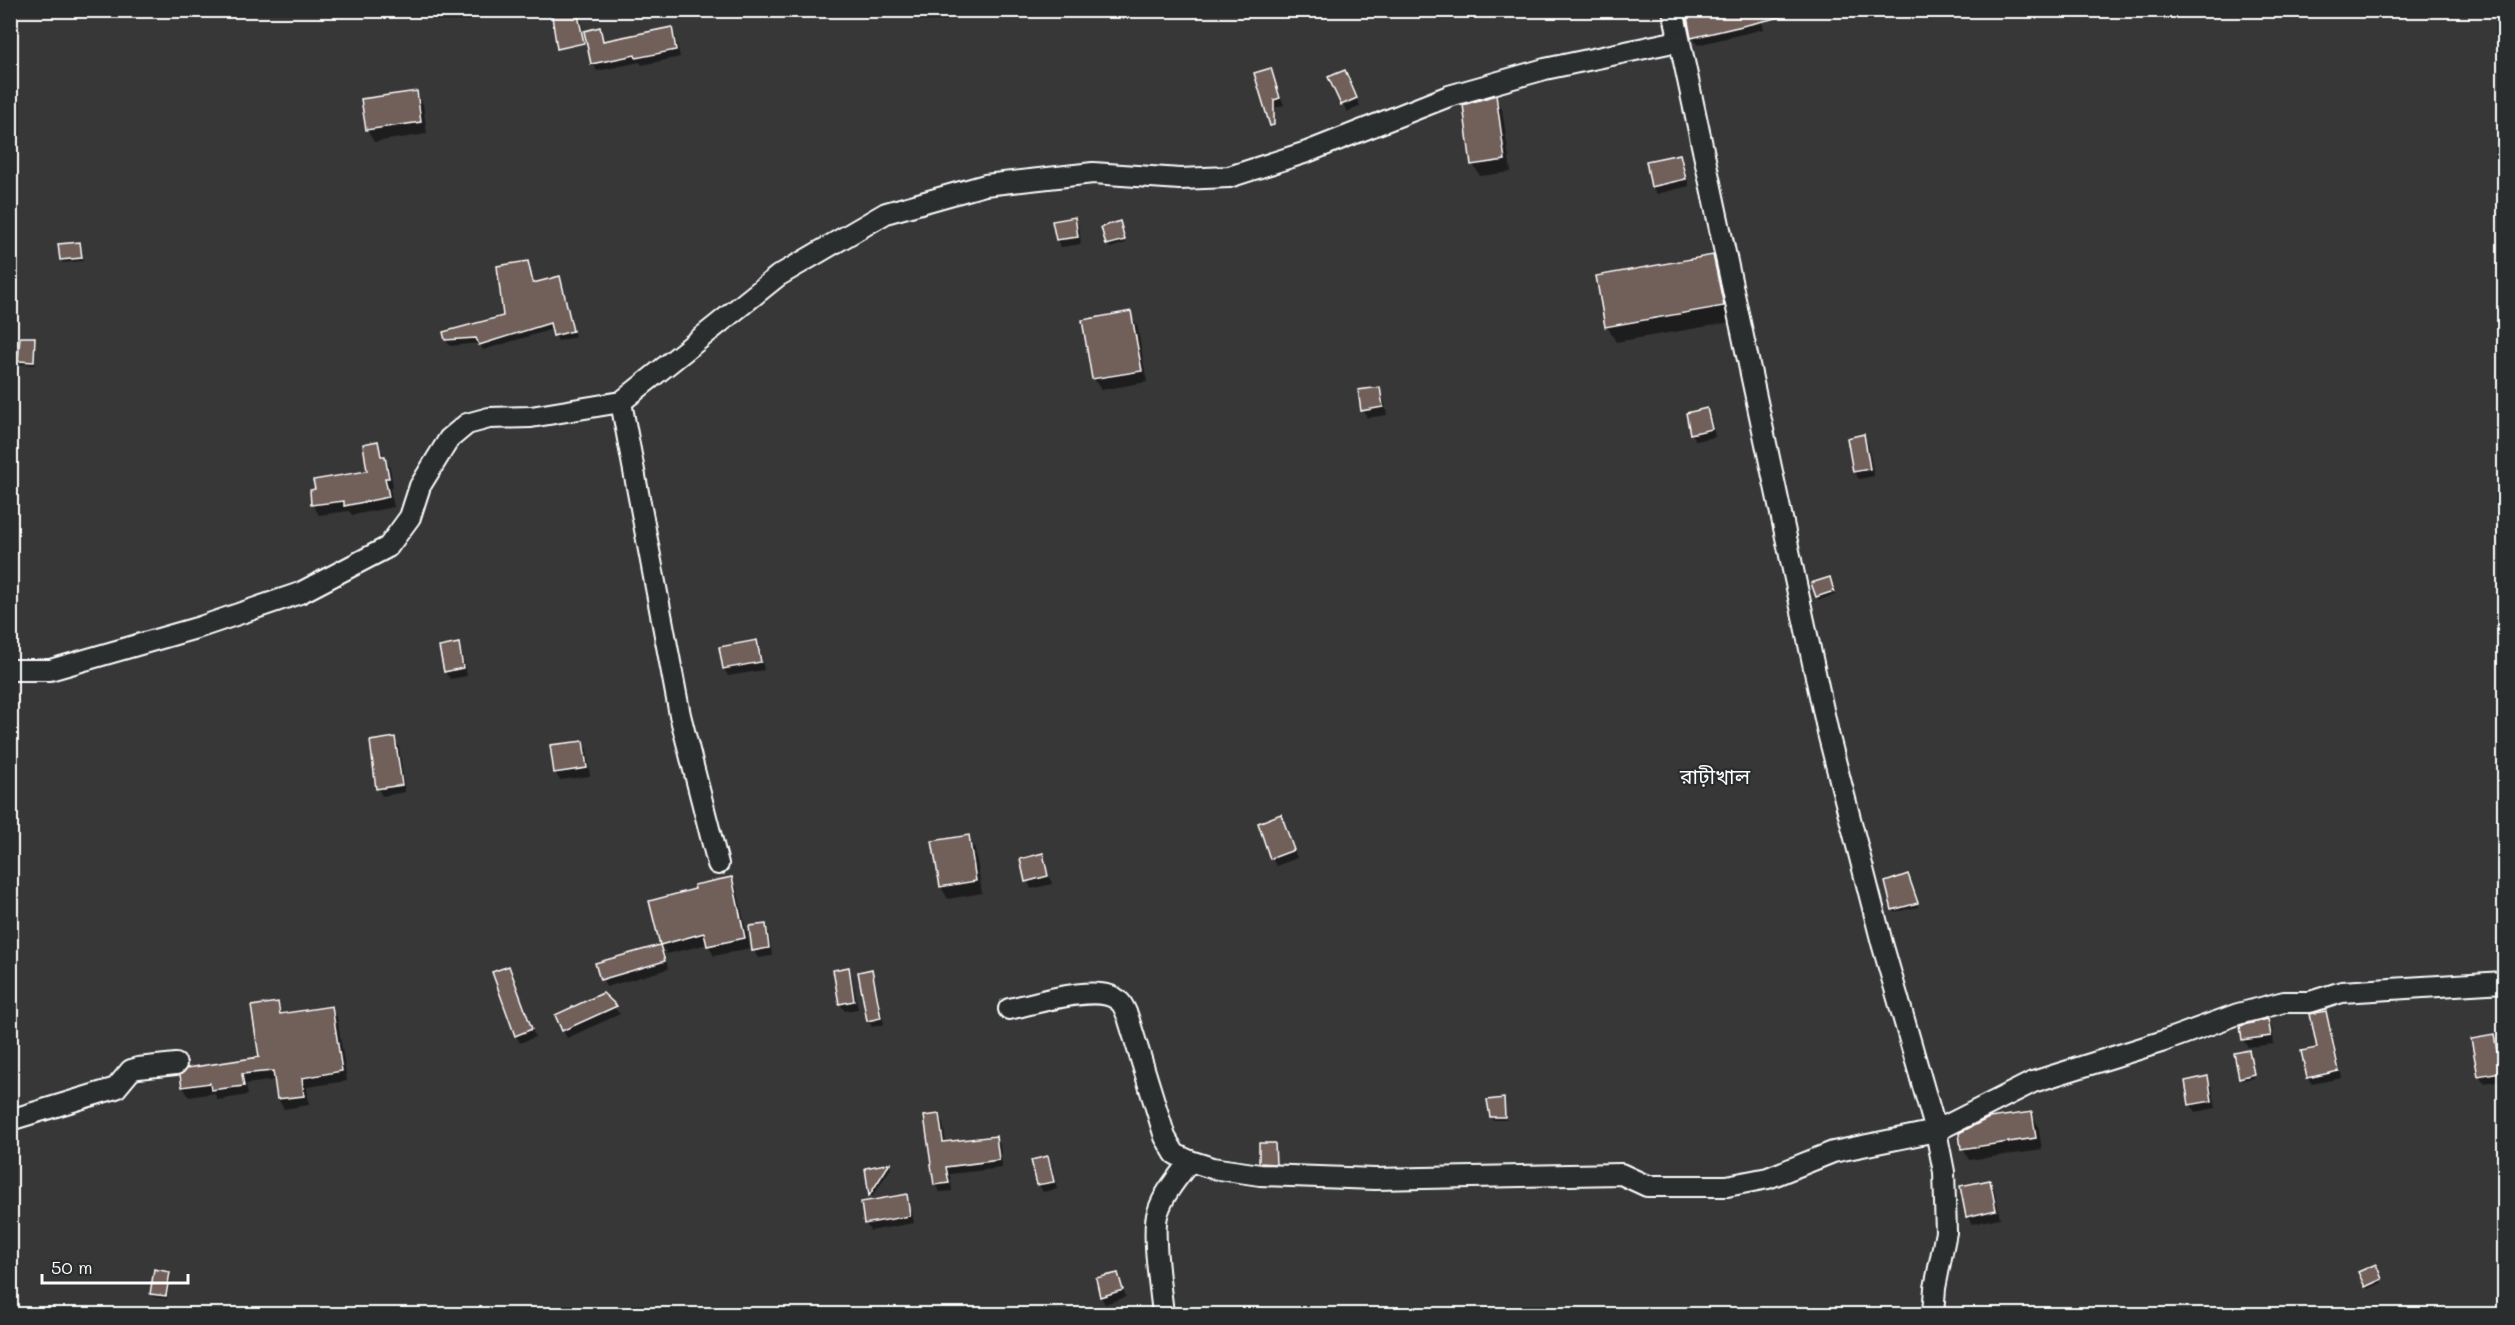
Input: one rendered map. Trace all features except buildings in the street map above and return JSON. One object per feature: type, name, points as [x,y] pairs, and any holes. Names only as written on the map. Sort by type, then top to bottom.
[{"type":"street","points":[[1673,10],[1828,733],[1882,943],[1936,1131],[1944,1172],[1946,1232],[1935,1288],[1933,1314]]},
{"type":"street","points":[[10,670],[50,669],[200,627],[300,593],[388,547],[410,517],[420,486],[449,439],[467,424],[489,418],[531,417],[621,402],[778,276],[886,213],[996,183],[1094,173],[1180,178],[1229,177],[1307,152],[1449,96],[1545,69],[1678,41]]},
{"type":"street","points":[[621,402],[680,715],[717,864]]},
{"type":"street","points":[[1009,1009],[1087,993],[1108,995],[1119,1000],[1128,1017],[1165,1137],[1176,1154],[1212,1168],[1260,1175],[1375,1179],[1621,1174],[1647,1186],[1727,1186],[1768,1178],[1833,1152],[1936,1131],[2033,1082],[2161,1042],[2238,1014],[2284,1002],[2310,1002],[2342,992],[2505,982]]},
{"type":"street","points":[[10,1120],[116,1088],[131,1071],[138,1068],[176,1064]]},
{"type":"street","points":[[1163,1314],[1157,1260],[1156,1215],[1166,1194],[1190,1161]]},
{"type":"district","name":"রাঢ়ীখাল","points":[[1715,777]]}]
